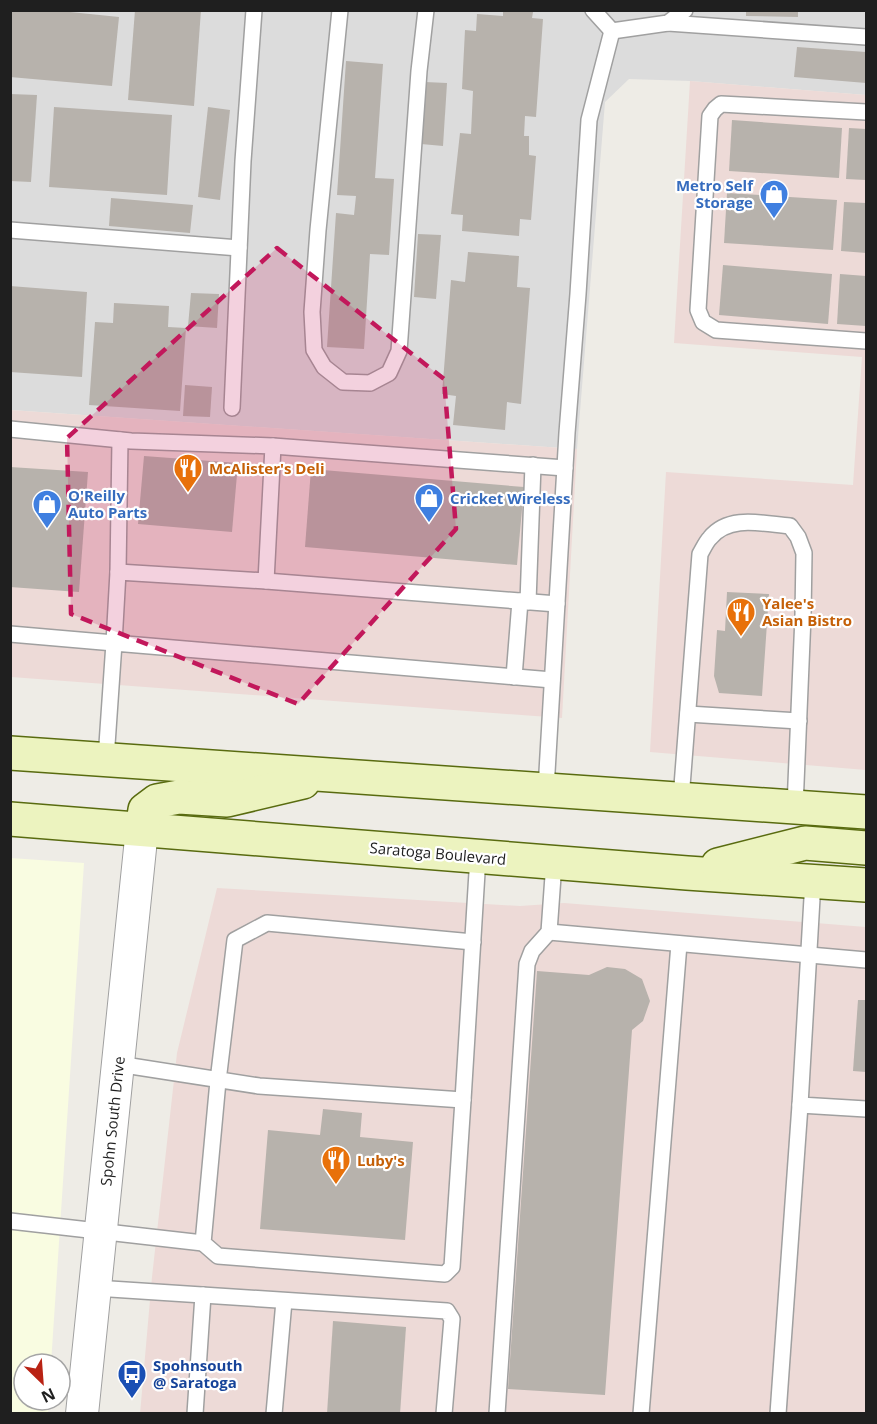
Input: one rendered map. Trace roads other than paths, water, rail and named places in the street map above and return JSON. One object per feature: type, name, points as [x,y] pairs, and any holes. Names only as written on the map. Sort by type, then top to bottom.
[{"type":"main road","points":[[10,753],[867,812]]},
{"type":"main road","points":[[142,829],[145,810],[157,801],[179,797],[227,800],[337,775]]},
{"type":"main road","name":"Saratoga Boulevard","points":[[10,819],[687,873],[867,885]]},
{"type":"main road","points":[[687,873],[806,843],[867,848]]},
{"type":"street","name":"Spohn South Drive","points":[[82,1413],[142,829]]},
{"type":"lane","points":[[232,408],[243,161],[254,10]]},
{"type":"lane","points":[[340,10],[317,242],[312,312],[314,350],[324,367],[343,382],[370,383],[389,373],[399,351],[418,71],[426,10]]},
{"type":"lane","points":[[593,10],[612,31]]},
{"type":"lane","points":[[668,23],[685,10]]},
{"type":"lane","points":[[612,31],[668,23],[867,37]]},
{"type":"lane","points":[[546,789],[589,120],[612,31]]},
{"type":"lane","points":[[867,112],[721,104],[715,109],[710,116],[698,310],[703,322],[716,330],[867,341]]},
{"type":"lane","points":[[10,230],[239,248]]},
{"type":"lane","points":[[10,429],[120,440],[273,447],[565,468]]},
{"type":"lane","points":[[106,759],[118,572],[120,440]]},
{"type":"lane","points":[[266,581],[273,447]]},
{"type":"lane","points":[[514,677],[524,601],[532,465]]},
{"type":"lane","points":[[681,799],[700,554],[710,538],[722,527],[736,522],[790,526],[798,537],[804,553],[795,807]]},
{"type":"lane","points":[[118,572],[557,604]]},
{"type":"lane","points":[[10,634],[552,680]]},
{"type":"lane","points":[[688,714],[799,721]]},
{"type":"lane","points":[[10,1221],[203,1243],[218,1256],[445,1274],[452,1267],[478,856]]},
{"type":"lane","points":[[497,1413],[527,964],[532,951],[549,932],[555,862]]},
{"type":"lane","points":[[778,1413],[813,881]]},
{"type":"lane","points":[[203,1243],[235,940],[267,922],[473,942]]},
{"type":"lane","points":[[549,932],[867,960]]},
{"type":"lane","points":[[641,1413],[679,944]]},
{"type":"lane","points":[[118,1064],[259,1086],[463,1100]]},
{"type":"lane","points":[[800,1105],[867,1109]]},
{"type":"lane","points":[[95,1288],[447,1311],[452,1319],[444,1413]]},
{"type":"lane","points":[[195,1413],[203,1295]]},
{"type":"lane","points":[[274,1413],[284,1300]]},
{"type":"place","name":"Metro Self Storage","points":[[774,220]]},
{"type":"place","name":"McAlister's Deli","points":[[188,494]]},
{"type":"place","name":"Cricket Wireless","points":[[429,524]]},
{"type":"place","name":"O'Reilly Auto Parts","points":[[47,530]]},
{"type":"place","name":"Yalee's Asian Bistro","points":[[741,638]]},
{"type":"place","name":"Luby's","points":[[336,1186]]},
{"type":"place","name":"Spohnsouth @ Saratoga","points":[[132,1400]]}]
